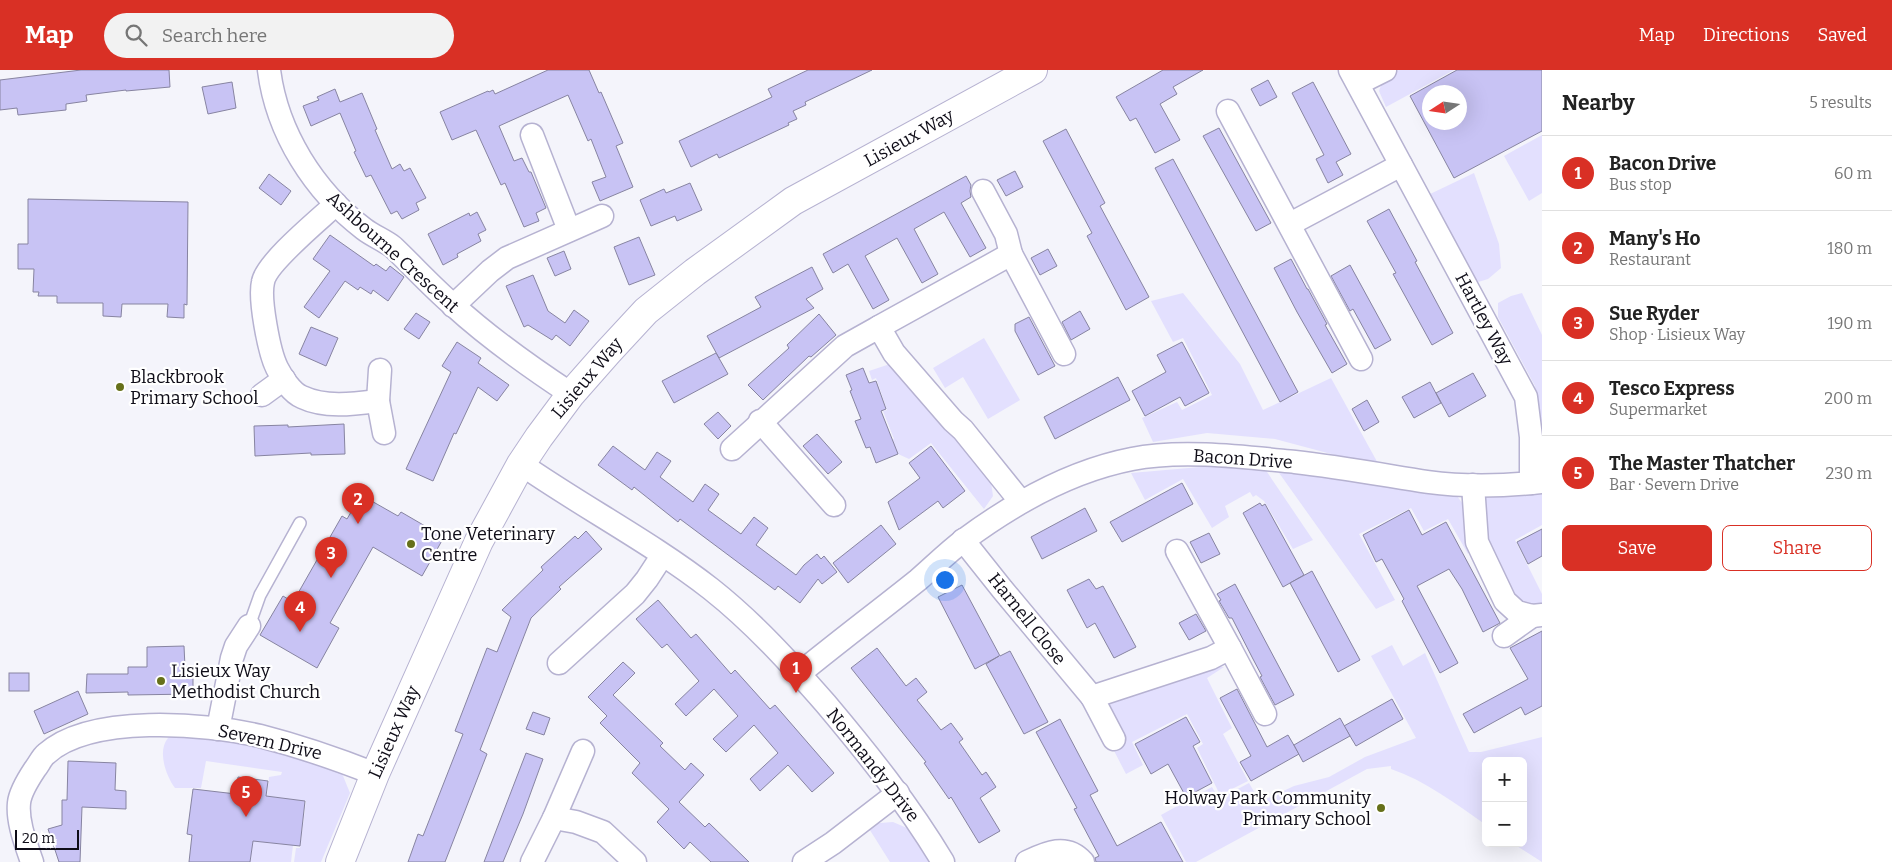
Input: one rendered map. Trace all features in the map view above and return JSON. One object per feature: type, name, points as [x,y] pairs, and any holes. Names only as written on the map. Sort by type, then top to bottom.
[{"type":"street","name":"Ashbourne Crescent","points":[[269,70],[278,108],[300,159],[317,184],[364,229],[391,246],[453,306],[496,342],[571,394]]},
{"type":"street","name":"Lisieux Way","points":[[340,862],[375,774],[479,541],[538,436],[571,394],[646,312],[695,272],[793,201],[1033,70]]},
{"type":"street","name":"Hartley Way","points":[[1385,70],[1355,77],[1400,165],[1436,226],[1526,397],[1537,482]]},
{"type":"street","points":[[1228,111],[1361,359]]},
{"type":"street","points":[[532,135],[569,230]]},
{"type":"street","points":[[1290,224],[1400,165]]},
{"type":"street","points":[[983,191],[1006,234],[1011,254],[1064,354]]},
{"type":"street","points":[[336,204],[276,260],[263,281],[268,338],[277,368],[291,388],[301,397],[344,405],[378,401]]},
{"type":"street","points":[[453,306],[507,258],[602,216]]},
{"type":"street","points":[[732,448],[845,346],[1011,254]]},
{"type":"street","points":[[879,327],[894,353],[963,430],[1021,502]]},
{"type":"street","points":[[380,370],[378,401],[384,433]]},
{"type":"street","points":[[262,394],[284,379]]},
{"type":"street","points":[[760,422],[834,505]]},
{"type":"street","name":"Bacon Drive","points":[[799,674],[918,580],[963,540],[1021,502],[1060,481],[1087,470],[1132,459],[1170,455],[1271,460],[1385,474],[1430,482],[1473,485],[1537,482]]},
{"type":"street","name":"Normandy Drive","points":[[521,464],[710,589],[756,628],[853,736],[898,793],[943,862]]},
{"type":"street","points":[[1473,485],[1477,542],[1505,601],[1517,612],[1537,616]]},
{"type":"street","name":"Harnell Close","points":[[963,540],[1092,697],[1114,738]]},
{"type":"street","points":[[1177,551],[1265,714]]},
{"type":"street","points":[[559,663],[635,594],[662,556]]},
{"type":"street","points":[[1504,636],[1537,616]]},
{"type":"street","points":[[218,729],[232,658],[236,646],[249,626]]},
{"type":"street","points":[[1092,697],[1211,658],[1230,648]]},
{"type":"street","name":"Severn Drive","points":[[32,862],[19,815],[19,801],[46,754],[62,743],[87,732],[124,726],[184,726],[218,729],[258,736],[325,754],[375,774]]},
{"type":"street","points":[[532,862],[554,818],[583,751]]},
{"type":"street","points":[[804,862],[833,843],[898,793]]},
{"type":"street","points":[[554,818],[576,822],[602,832],[635,862]]},
{"type":"street","points":[[1027,862],[1056,851],[1078,856],[1083,862]]},
{"type":"lane","points":[[249,626],[260,595],[300,523]]},
{"type":"shaded area","points":[[1399,70],[1454,70],[1426,85],[1422,85],[1422,87],[1386,107],[1379,91],[1384,77]]},
{"type":"shaded area","points":[[1542,135],[1542,193],[1529,201],[1504,156]]},
{"type":"shaded area","points":[[1474,173],[1499,244],[1501,268],[1488,279],[1475,283],[1428,195]]},
{"type":"shaded area","points":[[1183,293],[1240,364],[1263,410],[1331,378],[1380,467],[1275,439],[1207,433],[1153,442],[1142,418],[1177,402],[1182,410],[1212,395],[1183,338],[1173,342],[1151,301]]},
{"type":"shaded area","points":[[1522,293],[1542,335],[1542,447],[1535,386],[1498,317],[1498,303]]},
{"type":"shaded area","points":[[984,338],[1020,400],[988,419],[963,377],[945,388],[933,368]]},
{"type":"shaded area","points":[[893,363],[991,482],[993,496],[984,509],[931,443],[909,459],[896,453],[891,441],[894,439],[883,411],[887,410],[876,378],[872,380],[869,371]]},
{"type":"shaded area","points":[[1212,466],[1265,469],[1313,540],[1293,549],[1264,501],[1256,495],[1253,497],[1250,492],[1225,506],[1229,517],[1212,528],[1183,479],[1145,500],[1131,473]]},
{"type":"shaded area","points":[[1277,470],[1421,488],[1457,496],[1468,511],[1468,554],[1448,519],[1424,531],[1411,508],[1359,534],[1395,600],[1376,609]]},
{"type":"shaded area","points":[[1542,490],[1542,525],[1515,540],[1542,594],[1542,611],[1519,607],[1483,539],[1480,499]]},
{"type":"shaded area","points":[[1392,645],[1403,666],[1425,653],[1469,752],[1481,752],[1542,737],[1542,862],[1518,847],[1527,847],[1527,757],[1482,757],[1482,822],[1440,794],[1416,780],[1391,769],[1391,766],[1367,769],[1196,862],[1186,862],[1161,815],[1212,787],[1219,799],[1249,783],[1260,802],[1294,786],[1329,777],[1365,757],[1416,738],[1371,656]]},
{"type":"shaded area","points":[[1207,666],[1224,667],[1207,678],[1232,728],[1223,734],[1248,781],[1220,795],[1197,748],[1203,744],[1187,714],[1132,742],[1143,765],[1126,774],[1109,741],[1106,699]]},
{"type":"shaded area","points":[[178,731],[247,740],[341,771],[350,793],[321,862],[294,862],[296,848],[300,848],[306,801],[267,796],[269,777],[281,775],[282,772],[206,761],[201,788],[175,788],[166,770],[163,750],[168,738]]},
{"type":"shaded area","points":[[893,822],[907,828],[929,862],[890,862],[868,827],[880,823]]},
{"type":"shaded area","points":[[253,841],[293,845],[291,862],[250,862]]},
{"type":"building","points":[[81,70],[169,70],[170,87],[86,95],[87,101],[66,104],[66,110],[18,115],[17,108],[0,110],[0,80]]},
{"type":"building","points":[[548,70],[589,70],[599,93],[601,92],[623,143],[616,146],[633,187],[600,201],[592,182],[606,177],[591,139],[588,141],[568,95],[499,126],[514,161],[522,158],[529,172],[531,172],[546,208],[536,213],[539,221],[524,227],[505,183],[501,185],[476,130],[452,140],[440,112],[488,91],[493,90],[495,94]]},
{"type":"building","points":[[808,70],[872,70],[805,102],[806,105],[793,111],[797,119],[788,123],[789,125],[719,158],[717,154],[691,167],[679,141],[772,97],[768,89]]},
{"type":"building","points":[[1163,70],[1203,70],[1173,87],[1177,94],[1160,104],[1180,140],[1155,153],[1136,118],[1130,121],[1116,97]]},
{"type":"building","points":[[1457,70],[1542,70],[1542,131],[1454,178],[1428,130],[1467,130],[1467,85],[1430,85]]},
{"type":"building","points":[[1268,80],[1277,97],[1260,106],[1251,89]]},
{"type":"building","points":[[232,82],[236,108],[208,114],[202,87]]},
{"type":"building","points":[[1313,82],[1351,154],[1336,162],[1343,175],[1328,183],[1316,159],[1324,155],[1292,93]]},
{"type":"building","points":[[335,89],[340,102],[362,93],[392,169],[400,164],[404,171],[410,168],[426,198],[416,203],[419,210],[402,219],[397,211],[391,214],[371,175],[366,177],[354,152],[356,151],[340,113],[311,126],[303,106],[319,100],[317,97]]},
{"type":"building","points":[[1422,89],[1422,118],[1410,96]]},
{"type":"building","points":[[1219,128],[1271,223],[1256,231],[1203,136]]},
{"type":"building","points":[[1066,129],[1105,203],[1100,206],[1149,297],[1126,310],[1087,236],[1092,233],[1043,141]]},
{"type":"building","points":[[1173,159],[1298,392],[1280,402],[1155,168]]},
{"type":"building","points":[[1015,171],[1023,187],[1006,196],[997,180]]},
{"type":"building","points":[[269,174],[291,191],[281,205],[259,188]]},
{"type":"building","points":[[966,176],[971,185],[971,197],[961,203],[986,248],[970,257],[944,212],[914,229],[938,274],[922,283],[897,238],[865,256],[889,300],[873,309],[848,264],[833,273],[823,254]]},
{"type":"building","points":[[690,183],[702,210],[677,221],[675,216],[651,226],[640,200],[664,189],[666,193]]},
{"type":"building","points":[[28,199],[188,202],[187,305],[184,304],[184,318],[167,317],[168,304],[122,304],[121,317],[103,316],[103,303],[57,303],[57,296],[38,296],[39,292],[33,292],[34,269],[18,269],[18,244],[28,244]]},
{"type":"building","points":[[1389,209],[1453,333],[1432,345],[1393,274],[1396,273],[1367,221]]},
{"type":"building","points":[[477,212],[486,230],[478,234],[481,241],[457,254],[458,257],[443,265],[428,234],[469,213],[470,216]]},
{"type":"building","points":[[330,235],[374,266],[376,264],[386,271],[390,266],[404,277],[388,301],[373,290],[371,294],[360,287],[358,290],[345,281],[319,318],[304,307],[330,271],[313,259]]},
{"type":"building","points":[[639,237],[655,275],[629,285],[614,247]]},
{"type":"building","points":[[1048,249],[1057,266],[1040,275],[1031,258]]},
{"type":"building","points":[[564,251],[571,269],[555,276],[547,258]]},
{"type":"building","points":[[1291,259],[1347,364],[1332,373],[1274,268]]},
{"type":"building","points":[[1350,265],[1391,340],[1375,349],[1353,309],[1350,311],[1331,276]]},
{"type":"building","points":[[812,267],[823,289],[806,299],[814,308],[719,358],[707,336],[761,307],[755,297]]},
{"type":"building","points":[[533,275],[548,311],[565,323],[574,310],[589,321],[570,346],[556,335],[552,340],[528,325],[524,327],[506,286]]},
{"type":"building","points":[[1080,311],[1090,329],[1071,340],[1062,322]]},
{"type":"building","points":[[416,313],[430,322],[419,339],[404,329]]},
{"type":"building","points":[[819,314],[836,335],[811,357],[809,356],[763,400],[748,385],[789,348],[787,345]]},
{"type":"building","points":[[1029,317],[1055,366],[1038,375],[1015,331],[1015,324]]},
{"type":"building","points":[[311,327],[338,338],[326,366],[299,354]]},
{"type":"building","points":[[457,342],[481,358],[478,363],[509,385],[497,401],[478,387],[456,434],[454,433],[433,481],[406,469],[451,372],[442,366]]},
{"type":"building","points":[[1182,342],[1209,393],[1185,406],[1180,397],[1145,416],[1132,391],[1166,372],[1157,355]]},
{"type":"building","points":[[716,353],[728,374],[674,403],[662,381]]},
{"type":"building","points":[[863,368],[869,383],[876,381],[886,409],[881,411],[898,454],[876,463],[870,447],[866,448],[855,421],[861,419],[846,375]]},
{"type":"building","points":[[1473,373],[1486,396],[1449,417],[1436,393]]},
{"type":"building","points":[[1118,377],[1130,400],[1055,439],[1044,417]]},
{"type":"building","points":[[1430,382],[1441,403],[1414,418],[1402,397]]},
{"type":"building","points":[[1367,400],[1379,422],[1364,431],[1352,409]]},
{"type":"building","points":[[718,412],[731,426],[718,439],[704,424]]},
{"type":"building","points":[[344,424],[345,454],[311,455],[311,453],[255,456],[254,426],[288,425],[288,427]]},
{"type":"building","points":[[817,434],[842,462],[828,474],[803,446]]},
{"type":"building","points":[[613,446],[645,470],[657,452],[671,461],[660,477],[693,502],[705,484],[719,494],[708,510],[741,534],[754,517],[768,528],[756,545],[796,575],[817,554],[821,559],[824,556],[837,572],[822,584],[818,579],[800,603],[778,586],[775,590],[680,519],[678,522],[634,487],[632,490],[598,465]]},
{"type":"building","points":[[931,446],[965,491],[943,508],[938,501],[899,530],[888,502],[920,478],[909,463]]},
{"type":"building","points":[[1182,483],[1193,504],[1122,542],[1110,522]]},
{"type":"building","points":[[361,495],[398,516],[401,512],[444,537],[422,576],[373,547],[330,623],[339,628],[317,668],[260,635],[283,596],[293,602],[342,516],[347,519]]},
{"type":"building","points":[[1260,503],[1262,506],[1265,504],[1304,575],[1283,587],[1243,513]]},
{"type":"building","points":[[1085,508],[1097,531],[1042,559],[1031,537]]},
{"type":"building","points":[[1409,510],[1422,535],[1446,522],[1500,623],[1483,632],[1462,589],[1449,569],[1417,586],[1458,663],[1440,673],[1382,559],[1376,562],[1363,535]]},
{"type":"building","points":[[881,525],[896,544],[848,583],[833,563]]},
{"type":"building","points":[[1542,529],[1542,556],[1528,564],[1517,542]]},
{"type":"building","points":[[586,531],[602,549],[559,587],[561,589],[531,618],[480,750],[487,754],[445,862],[408,862],[418,834],[423,836],[463,734],[455,731],[487,648],[497,652],[511,617],[502,610],[543,570],[541,567],[575,536],[578,539]]},
{"type":"building","points":[[1209,533],[1220,554],[1201,563],[1190,542]]},
{"type":"building","points":[[1312,571],[1360,660],[1338,672],[1290,583]]},
{"type":"building","points":[[1089,579],[1096,589],[1103,586],[1136,647],[1114,658],[1095,623],[1087,628],[1067,590]]},
{"type":"building","points":[[1235,584],[1294,695],[1275,705],[1232,618],[1229,618],[1219,601],[1221,600],[1217,594]]},
{"type":"building","points":[[962,585],[1000,656],[1010,651],[1048,722],[1024,734],[986,664],[999,656],[975,669],[938,597]]},
{"type":"building","points":[[658,600],[691,638],[696,634],[731,674],[735,670],[770,709],[775,705],[834,773],[812,792],[788,765],[760,791],[750,779],[778,753],[754,725],[726,752],[713,739],[738,716],[714,689],[686,716],[675,704],[699,681],[667,644],[662,648],[636,619]]},
{"type":"building","points":[[1196,614],[1206,631],[1189,640],[1179,623]]},
{"type":"building","points":[[1542,631],[1542,706],[1525,715],[1521,707],[1474,733],[1463,714],[1528,679],[1510,648]]},
{"type":"building","name":"Lisieux Way Methodist Church","points":[[184,646],[185,667],[193,667],[193,694],[128,695],[128,692],[86,693],[87,674],[128,674],[128,667],[147,667],[147,647]]},
{"type":"building","points":[[877,648],[906,686],[916,678],[927,692],[917,700],[941,730],[951,723],[963,739],[959,742],[982,775],[986,772],[996,787],[980,798],[1000,831],[979,843],[951,797],[949,799],[924,763],[926,762],[851,668]]},
{"type":"building","points":[[623,662],[635,673],[613,695],[663,743],[660,746],[685,770],[691,763],[704,775],[679,802],[705,827],[709,823],[749,862],[711,862],[690,842],[684,849],[657,822],[669,809],[632,773],[640,763],[600,723],[607,716],[588,697]]},
{"type":"building","points":[[9,673],[29,673],[29,691],[9,691]]},
{"type":"building","points":[[1237,689],[1267,747],[1288,735],[1299,754],[1251,781],[1240,762],[1251,756],[1220,698]]},
{"type":"building","points":[[78,691],[88,714],[44,734],[34,711]]},
{"type":"building","points":[[1392,699],[1403,719],[1356,746],[1344,726]]},
{"type":"building","points":[[533,712],[550,718],[544,735],[526,729]]},
{"type":"building","points":[[1186,717],[1200,742],[1193,746],[1212,783],[1186,797],[1168,764],[1151,774],[1135,744]]},
{"type":"building","points":[[1340,718],[1350,736],[1303,762],[1294,745]]},
{"type":"building","points":[[1060,719],[1098,791],[1090,795],[1117,846],[1161,822],[1183,862],[1096,862],[1095,858],[1099,856],[1074,809],[1077,808],[1036,732]]},
{"type":"building","points":[[526,753],[543,759],[523,814],[503,862],[484,862]]},
{"type":"building","points":[[68,761],[116,763],[115,790],[126,791],[126,809],[82,807],[80,862],[59,862],[48,829],[62,825],[62,800],[67,800]]},
{"type":"building","points":[[238,777],[268,781],[266,796],[305,801],[300,846],[253,841],[250,862],[189,862],[192,835],[187,834],[193,789],[236,794]]},
{"type":"place","name":"Blackbrook Primary School","points":[[120,387]]},
{"type":"place","name":"Many's Ho","points":[[358,524]]},
{"type":"place","name":"Tone Veterinary Centre","points":[[411,544]]},
{"type":"place","name":"Sue Ryder","points":[[331,578]]},
{"type":"place","name":"Tesco Express","points":[[300,632]]},
{"type":"place","name":"Lisieux Way Methodist Church","points":[[161,681]]},
{"type":"place","name":"Bacon Drive","points":[[796,693]]},
{"type":"place","name":"Holway Park Community Primary School","points":[[1381,808]]},
{"type":"place","name":"The Master Thatcher","points":[[246,817]]}]
